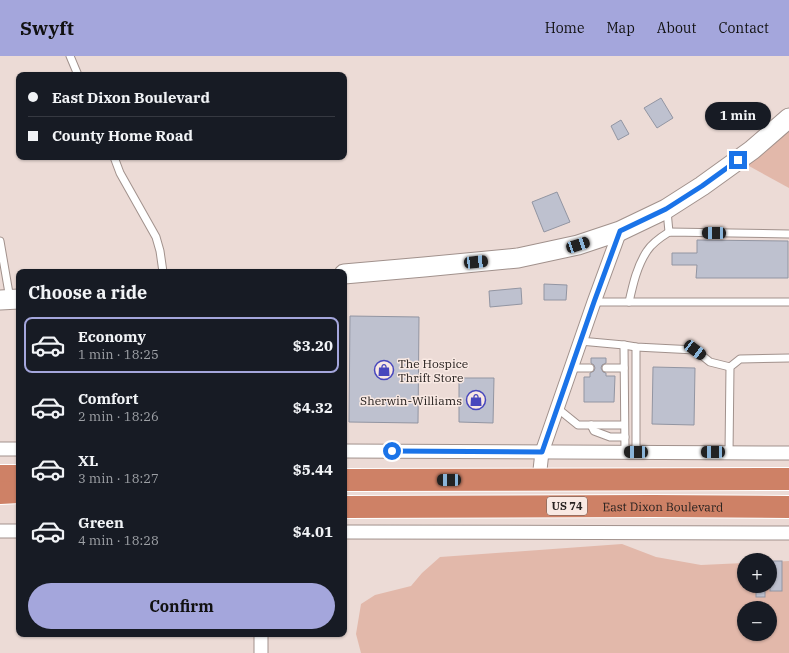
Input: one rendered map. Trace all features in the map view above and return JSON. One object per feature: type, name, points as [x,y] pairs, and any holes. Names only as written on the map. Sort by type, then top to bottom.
[{"type":"highway","points":[[0,476],[16,476]]},
{"type":"highway","name":"US 74","points":[[347,480],[789,479]]},
{"type":"highway","points":[[0,492],[16,492]]},
{"type":"highway","points":[[0,505],[16,506]]},
{"type":"highway","name":"East Dixon Boulevard","points":[[347,507],[789,507]]},
{"type":"street","points":[[347,274],[518,258],[578,245],[620,231],[666,209],[702,186],[752,150],[789,118]]},
{"type":"street","points":[[539,479],[542,452],[570,368],[620,231]]},
{"type":"street","points":[[0,449],[16,449]]},
{"type":"street","points":[[347,451],[789,453]]},
{"type":"street","points":[[0,531],[16,531]]},
{"type":"street","points":[[347,532],[789,533]]},
{"type":"street","points":[[260,637],[261,653]]},
{"type":"lane","points":[[70,56],[77,72]]},
{"type":"lane","points":[[115,160],[120,173],[156,237],[163,269]]},
{"type":"lane","points":[[666,209],[669,232]]},
{"type":"lane","points":[[629,302],[637,269],[647,250],[658,239],[669,232],[789,234]]},
{"type":"lane","points":[[0,241],[10,300]]},
{"type":"lane","points":[[594,302],[789,302]]},
{"type":"lane","points":[[580,341],[636,347],[695,350],[710,362],[730,366],[740,359],[789,358]]},
{"type":"lane","points":[[624,345],[624,425],[625,438],[630,452]]},
{"type":"lane","points":[[630,452],[636,347]]},
{"type":"lane","points":[[729,453],[730,366]]},
{"type":"lane","points":[[570,368],[590,368]]},
{"type":"lane","points":[[606,368],[624,368]]},
{"type":"lane","points":[[557,408],[578,425],[624,425]]},
{"type":"lane","points":[[591,425],[594,431],[610,437],[625,438]]},
{"type":"shaded area","points":[[789,118],[789,188],[738,160]]},
{"type":"shaded area","points":[[622,544],[656,557],[701,565],[737,563],[737,593],[777,593],[777,562],[789,561],[789,653],[361,653],[356,634],[361,604],[375,595],[411,586],[422,573],[440,557]]},
{"type":"building","points":[[661,98],[673,118],[657,128],[644,108]]},
{"type":"building","points":[[621,120],[629,134],[618,140],[611,126]]},
{"type":"building","points":[[557,192],[570,222],[544,232],[532,202]]},
{"type":"building","points":[[697,240],[788,241],[788,278],[696,278],[697,265],[672,265],[672,253],[697,253]]},
{"type":"building","points":[[544,284],[567,285],[566,300],[544,300]]},
{"type":"building","points":[[521,288],[522,304],[490,307],[489,291]]},
{"type":"building","name":"The Hospice Thrift Store","points":[[350,316],[419,317],[418,423],[349,422]]},
{"type":"building","points":[[591,358],[606,358],[606,363],[602,365],[601,368],[603,372],[606,373],[606,376],[615,376],[614,402],[584,402],[584,377],[590,377],[590,373],[594,371],[595,368],[591,363]]},
{"type":"building","points":[[653,367],[695,368],[694,425],[652,424]]},
{"type":"building","name":"Sherwin-Williams","points":[[459,378],[494,378],[493,423],[459,422]]},
{"type":"building","points":[[777,561],[782,561],[782,591],[777,591]]},
{"type":"building","points":[[756,593],[765,593],[765,597],[756,597]]},
{"type":"place","name":"The Hospice Thrift Store","points":[[384,370]]},
{"type":"place","name":"Sherwin-Williams","points":[[476,400]]},
{"type":"route","points":[[392,451],[542,452],[620,231],[666,209],[702,186],[738,160]]}]
